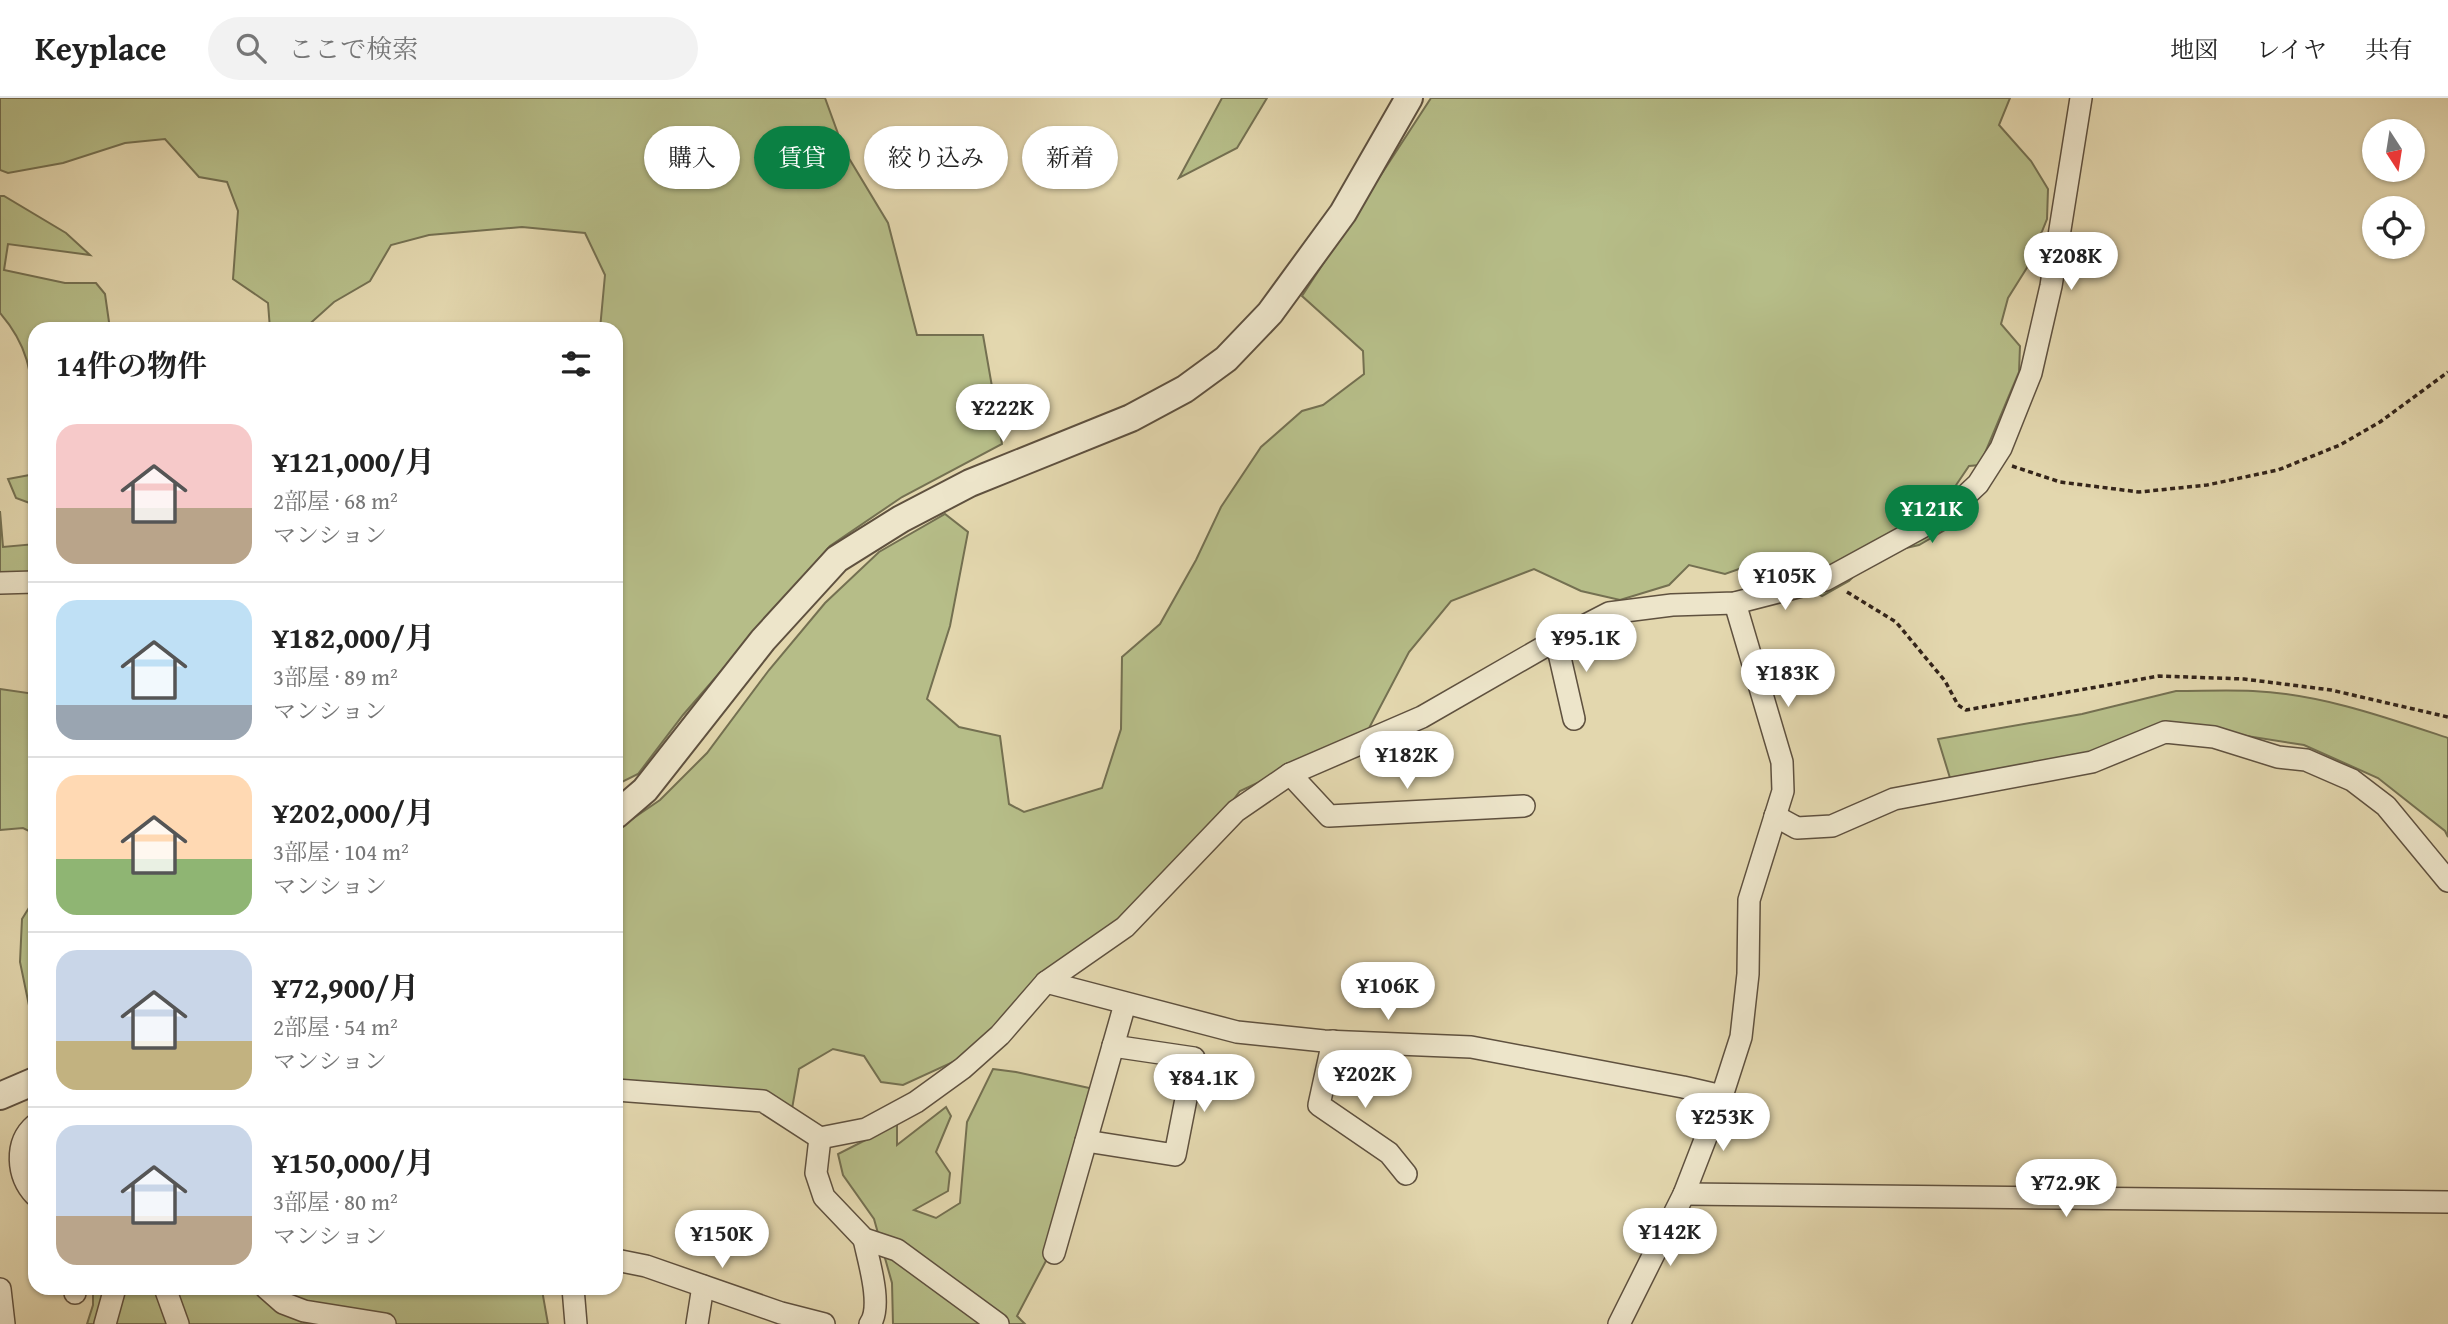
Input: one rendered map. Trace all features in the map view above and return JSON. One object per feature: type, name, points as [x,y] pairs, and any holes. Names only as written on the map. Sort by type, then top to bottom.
[{"type":"street","points":[[623,809],[645,790],[763,640],[837,559],[901,519],[970,483],[1131,418],[1185,389],[1226,359],[1270,313],[1343,213],[1409,98]]},
{"type":"street","points":[[623,1091],[763,1101],[820,1138],[866,1129],[915,1102],[963,1068],[1000,1035],[1046,982],[1125,927],[1236,811],[1290,774],[1422,717],[1556,640],[1609,613],[1672,605],[1735,603],[1825,580],[1946,514],[1978,484],[2001,448],[2031,373],[2051,286],[2081,98]]},
{"type":"street","points":[[0,583],[28,582]]},
{"type":"street","points":[[1619,1324],[1684,1194],[1722,1096],[1741,1037],[1748,975],[1749,900],[1783,791],[1782,762],[1735,603]]},
{"type":"street","points":[[1556,640],[1574,719]]},
{"type":"street","points":[[1775,816],[1797,828],[1832,826],[1894,799],[2092,762],[2165,732],[2214,737],[2278,757],[2306,760],[2352,780],[2386,806],[2448,881]]},
{"type":"street","points":[[1290,774],[1329,816],[1524,806]]},
{"type":"street","points":[[1046,982],[1237,1032],[1333,1041],[1471,1047],[1722,1096]]},
{"type":"street","points":[[1054,1253],[1125,1004]]},
{"type":"street","points":[[1333,1041],[1319,1105],[1389,1153],[1406,1174]]},
{"type":"street","points":[[1086,1140],[1175,1155],[1194,1058],[1113,1046]]},
{"type":"street","points":[[0,1096],[28,1079]]},
{"type":"street","points":[[28,1134],[20,1149],[21,1170],[28,1187]]},
{"type":"street","points":[[820,1138],[816,1173],[824,1197],[864,1238],[897,1250],[998,1324]]},
{"type":"street","points":[[1684,1194],[2448,1202]]},
{"type":"street","points":[[864,1238],[874,1281],[875,1318],[870,1324]]},
{"type":"street","points":[[623,1261],[646,1266],[781,1313],[824,1324]]},
{"type":"street","points":[[697,1324],[703,1286]]},
{"type":"street","points":[[0,1289],[4,1324]]},
{"type":"street","points":[[105,1324],[113,1295]]},
{"type":"street","points":[[168,1295],[178,1324]]},
{"type":"street","points":[[274,1295],[283,1303],[304,1311],[385,1324]]},
{"type":"street","points":[[574,1295],[576,1324]]},
{"type":"path","points":[[1993,459],[2060,482],[2113,489],[2139,492],[2207,485],[2278,470],[2340,445],[2380,422],[2448,372]]},
{"type":"path","points":[[1825,580],[1896,622],[1945,681],[1958,705],[1966,709],[2159,676],[2244,679],[2331,690],[2448,717]]},
{"type":"green space","points":[[0,98],[825,98],[835,126],[754,126],[754,189],[850,189],[850,160],[864,183],[864,189],[868,189],[888,223],[917,335],[983,335],[1002,444],[902,497],[830,546],[683,715],[638,774],[623,782],[623,322],[601,322],[605,275],[585,233],[522,227],[429,235],[391,245],[370,281],[334,302],[312,322],[269,322],[268,303],[233,279],[238,211],[227,182],[199,177],[165,139],[125,143],[63,163],[8,173],[0,170]]},
{"type":"green space","points":[[1222,98],[1267,98],[1237,148],[1179,178]]},
{"type":"green space","points":[[1431,98],[2010,98],[1999,125],[2031,161],[2048,189],[2047,219],[2028,266],[2008,298],[2001,324],[2020,346],[2019,372],[1980,465],[1969,466],[1950,494],[1945,530],[1919,545],[1875,555],[1849,581],[1822,596],[1803,586],[1776,556],[1725,574],[1689,565],[1669,585],[1620,600],[1581,591],[1534,569],[1451,601],[1409,652],[1367,732],[1240,791],[1173,880],[975,1052],[903,1085],[881,1082],[864,1056],[833,1049],[799,1069],[792,1109],[623,1094],[623,825],[660,800],[707,753],[769,670],[825,603],[879,552],[945,514],[968,532],[950,626],[927,699],[959,727],[1000,736],[1009,804],[1024,812],[1102,788],[1121,729],[1122,657],[1160,624],[1196,560],[1221,507],[1261,447],[1302,411],[1323,405],[1364,374],[1363,351],[1302,296]]},
{"type":"green space","points":[[0,196],[4,196],[66,233],[90,255],[8,244],[4,270],[65,283],[96,283],[105,294],[109,322],[28,322],[28,366],[18,338],[0,313]]},
{"type":"green space","points":[[28,475],[28,502],[16,498],[8,479]]},
{"type":"green space","points":[[0,511],[3,547],[28,545],[28,578],[0,579]]},
{"type":"green space","points":[[0,689],[28,693],[28,830],[23,828],[0,830]]},
{"type":"green space","points":[[2176,691],[2253,691],[2303,697],[2352,708],[2448,738],[2448,837],[2445,831],[2378,778],[2304,745],[2196,728],[2071,761],[1950,778],[1938,739],[2082,714]]},
{"type":"green space","points":[[28,909],[28,1001],[20,962],[22,919]]},
{"type":"green space","points":[[993,1069],[1103,1091],[1048,1257],[1017,1316],[1025,1324],[893,1324],[892,1283],[874,1219],[843,1175],[838,1154],[897,1124],[897,1145],[946,1107],[951,1116],[936,1152],[950,1173],[948,1191],[914,1210],[936,1218],[960,1203],[967,1122]]},
{"type":"green space","points":[[93,1295],[543,1295],[548,1324],[87,1324]]}]
